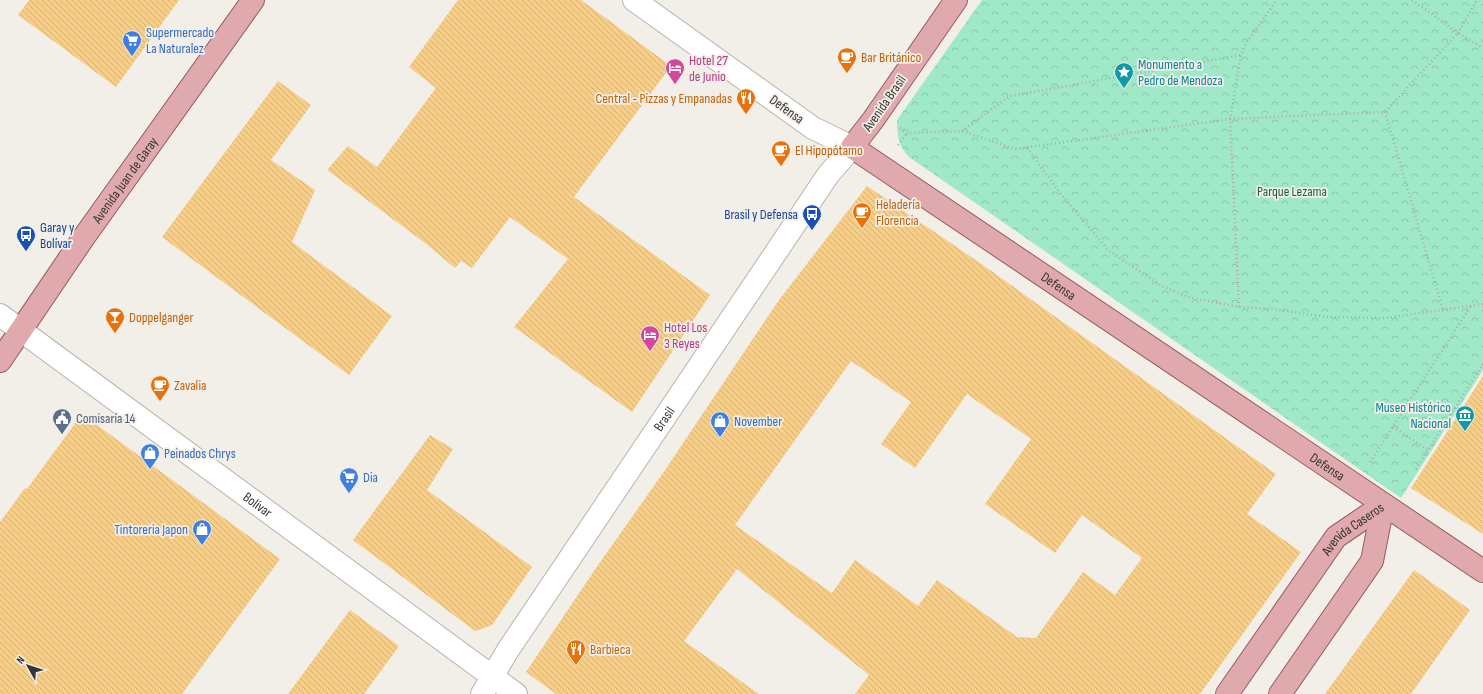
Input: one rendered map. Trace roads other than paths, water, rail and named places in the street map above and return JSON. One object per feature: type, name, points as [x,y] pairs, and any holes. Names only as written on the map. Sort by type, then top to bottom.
[{"type":"main road","name":"Avenida Juan de Garay","points":[[0,361],[84,237],[253,0]]},
{"type":"main road","name":"Avenida Brasil","points":[[852,147],[873,120],[956,0]]},
{"type":"main road","name":"Defensa","points":[[852,147],[1483,572]]},
{"type":"main road","name":"Avenida Caseros","points":[[1226,694],[1336,537],[1383,505]]},
{"type":"main road","name":"Avenida Caseros","points":[[1280,694],[1372,561],[1383,505]]},
{"type":"street","name":"Defensa","points":[[634,0],[813,128],[852,147]]},
{"type":"street","name":"Brasil","points":[[487,685],[512,643],[828,175],[852,147]]},
{"type":"street","name":"Bolívar","points":[[0,315],[487,685],[516,694]]},
{"type":"place","name":"Supermercado La Naturalez","points":[[132,57]]},
{"type":"place","name":"Bar Británico","points":[[847,74]]},
{"type":"place","name":"Hotel 27 de Junio","points":[[675,85]]},
{"type":"place","name":"Monumento a Pedro de Mendoza","points":[[1124,89]]},
{"type":"place","name":"Central - Pizzas y Empanadas","points":[[746,115]]},
{"type":"place","name":"El Hipopótamo","points":[[781,167]]},
{"type":"place","name":"Heladería Florencia","points":[[862,229]]},
{"type":"place","name":"Brasil y Defensa","points":[[812,231]]},
{"type":"place","name":"Garay y Bolívar","points":[[26,252]]},
{"type":"place","name":"Doppelganger","points":[[115,334]]},
{"type":"place","name":"Hotel Los 3 Reyes","points":[[650,352]]},
{"type":"place","name":"Zavalia","points":[[160,402]]},
{"type":"place","name":"Museo Histórico Nacional","points":[[1465,432]]},
{"type":"place","name":"Comisaría 14","points":[[62,435]]},
{"type":"place","name":"November","points":[[720,438]]},
{"type":"place","name":"Peinados Chrys","points":[[150,470]]},
{"type":"place","name":"Dia","points":[[349,494]]},
{"type":"place","name":"Tintoreria Japon","points":[[202,546]]},
{"type":"place","name":"Barbieca","points":[[576,666]]},
{"type":"park label","name":"Parque Lezama","points":[[1292,191]]}]
